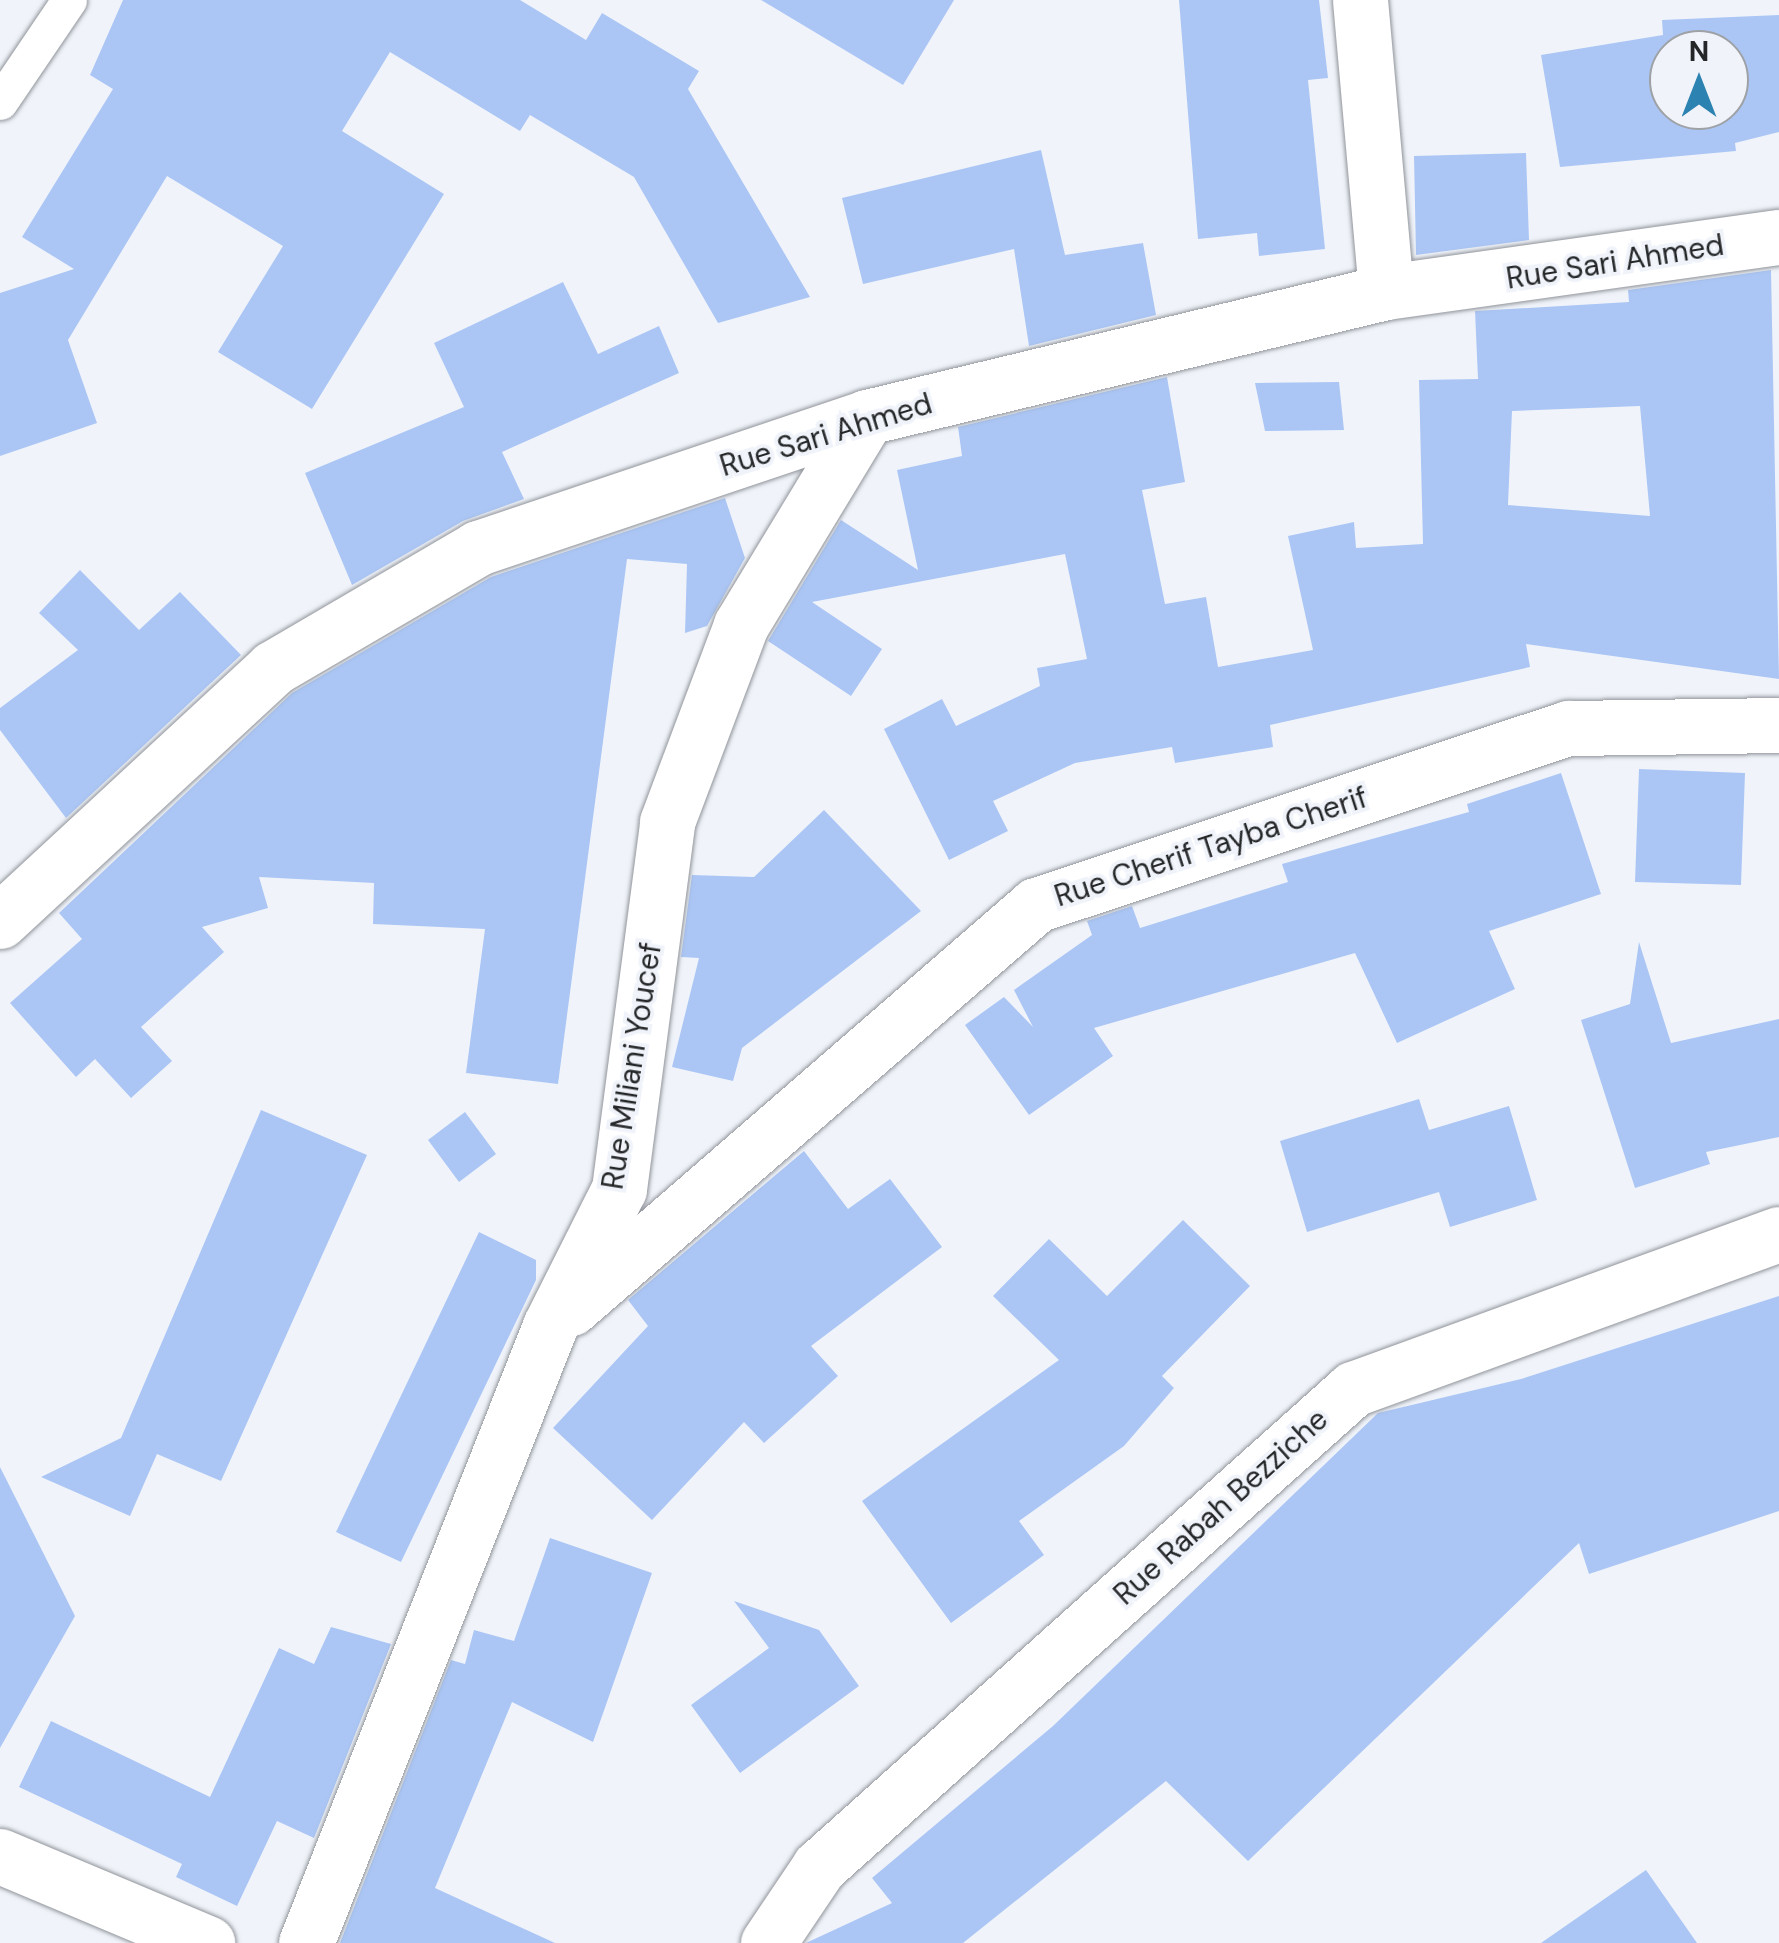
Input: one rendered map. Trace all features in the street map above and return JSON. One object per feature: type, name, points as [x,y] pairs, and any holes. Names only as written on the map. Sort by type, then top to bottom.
[{"type":"street","points":[[1360,0],[1386,292]]},
{"type":"street","name":"Rue Sari Ahmed","points":[[0,921],[273,668],[461,558],[867,417],[1386,292],[1779,237]]},
{"type":"street","name":"Rue Miliani Youcef","points":[[306,1943],[550,1326],[619,1189],[666,822],[741,624],[867,417]]},
{"type":"street","name":"Rue Cherif Tayba Cherif","points":[[550,1326],[1036,905],[1568,728],[1779,725]]},
{"type":"street","name":"Rue Rabah Bezziche","points":[[768,1943],[818,1867],[1352,1389],[1779,1234]]},
{"type":"street","points":[[0,1839],[157,1924]]},
{"type":"street","points":[[0,1856],[208,1943]]},
{"type":"lane","points":[[0,102],[69,0]]},
{"type":"building","points":[[123,0],[520,0],[586,40],[602,13],[699,71],[688,89],[810,297],[718,323],[634,177],[530,115],[520,131],[390,52],[342,131],[444,194],[312,409],[218,352],[283,246],[167,176],[68,340],[97,423],[0,456],[0,293],[74,269],[22,237],[113,89],[90,75]]},
{"type":"building","points":[[761,0],[954,0],[903,85]]},
{"type":"building","points":[[1179,0],[1319,0],[1328,78],[1308,80],[1325,249],[1259,256],[1257,233],[1198,239]]},
{"type":"building","points":[[1779,15],[1779,132],[1735,143],[1736,151],[1560,167],[1541,55],[1649,37],[1649,130],[1749,130],[1749,30],[1663,30],[1662,20]]},
{"type":"building","points":[[1041,150],[1065,255],[1143,243],[1156,315],[1029,346],[1014,249],[863,284],[842,198]]},
{"type":"building","points":[[1526,153],[1529,240],[1416,255],[1414,156]]},
{"type":"building","points":[[1771,270],[1779,679],[1526,644],[1530,667],[1270,725],[1273,747],[1175,763],[1172,747],[1075,763],[993,801],[1008,831],[949,860],[884,729],[942,699],[956,726],[1040,686],[1037,668],[1087,659],[1065,554],[812,602],[882,649],[851,696],[768,641],[841,520],[918,570],[897,470],[962,456],[958,427],[1167,377],[1185,482],[1142,490],[1165,604],[1206,597],[1218,667],[1313,650],[1288,536],[1354,522],[1356,548],[1423,544],[1419,380],[1478,379],[1475,311],[1629,302],[1628,290]],"holes":[[[1640,406],[1650,516],[1508,505],[1512,411]]]},
{"type":"building","points":[[563,282],[598,354],[659,326],[679,373],[502,452],[524,499],[463,521],[352,585],[305,473],[464,407],[434,343]]},
{"type":"building","points":[[1339,382],[1344,430],[1265,431],[1255,383]]},
{"type":"building","points":[[725,498],[745,558],[707,626],[685,633],[687,564],[627,559],[558,1084],[466,1073],[485,929],[373,924],[374,883],[259,877],[268,908],[202,927],[224,952],[141,1027],[172,1061],[131,1098],[95,1059],[76,1077],[10,1003],[82,939],[59,913],[292,693],[491,577]]},
{"type":"building","points":[[80,570],[139,630],[180,592],[241,655],[66,818],[0,730],[0,708],[78,650],[39,613]]},
{"type":"building","points":[[1639,769],[1745,773],[1741,885],[1635,882]]},
{"type":"building","points":[[1561,773],[1601,894],[1489,931],[1515,989],[1397,1043],[1355,953],[1094,1028],[1113,1056],[1029,1115],[965,1025],[1004,997],[1033,1027],[1014,990],[1092,935],[1087,921],[1132,906],[1140,928],[1288,882],[1282,864],[1469,812],[1467,804]]},
{"type":"building","points":[[824,810],[921,911],[742,1048],[733,1081],[672,1067],[699,958],[681,957],[692,875],[754,877]]},
{"type":"building","points":[[1639,942],[1671,1043],[1779,1019],[1779,1137],[1706,1152],[1710,1164],[1635,1188],[1581,1020],[1630,1004]]},
{"type":"building","points":[[1419,1099],[1429,1130],[1509,1106],[1537,1200],[1450,1227],[1439,1192],[1307,1232],[1280,1141]]},
{"type":"building","points":[[261,1110],[367,1155],[221,1481],[157,1454],[130,1516],[41,1477],[121,1438]]},
{"type":"building","points":[[465,1112],[496,1154],[459,1182],[428,1140]]},
{"type":"building","points":[[804,1151],[848,1209],[890,1179],[942,1247],[811,1346],[838,1376],[764,1443],[744,1422],[652,1520],[553,1428],[648,1326],[628,1300]]},
{"type":"building","points":[[1183,1220],[1250,1286],[1162,1376],[1174,1388],[1124,1446],[1019,1521],[1044,1555],[951,1623],[862,1501],[1059,1360],[993,1296],[1049,1239],[1107,1296]]},
{"type":"building","points":[[479,1232],[536,1260],[536,1280],[401,1562],[336,1532]]},
{"type":"building","points":[[1779,1296],[1779,1511],[1589,1574],[1579,1543],[1248,1861],[1166,1781],[963,1943],[806,1943],[892,1903],[872,1878],[1053,1726],[1378,1413],[1521,1379]]},
{"type":"building","points":[[0,1467],[75,1616],[0,1748]]},
{"type":"building","points":[[550,1538],[652,1573],[593,1742],[512,1702],[435,1888],[555,1943],[340,1943],[451,1660],[465,1664],[474,1630],[514,1641]]},
{"type":"building","points":[[734,1601],[819,1630],[859,1686],[740,1773],[691,1705],[769,1648]]},
{"type":"building","points":[[331,1627],[391,1644],[314,1838],[277,1821],[237,1906],[176,1877],[182,1864],[19,1787],[51,1721],[210,1797],[279,1648],[314,1664]]},
{"type":"building","points":[[1646,1870],[1697,1943],[1541,1943]]}]
